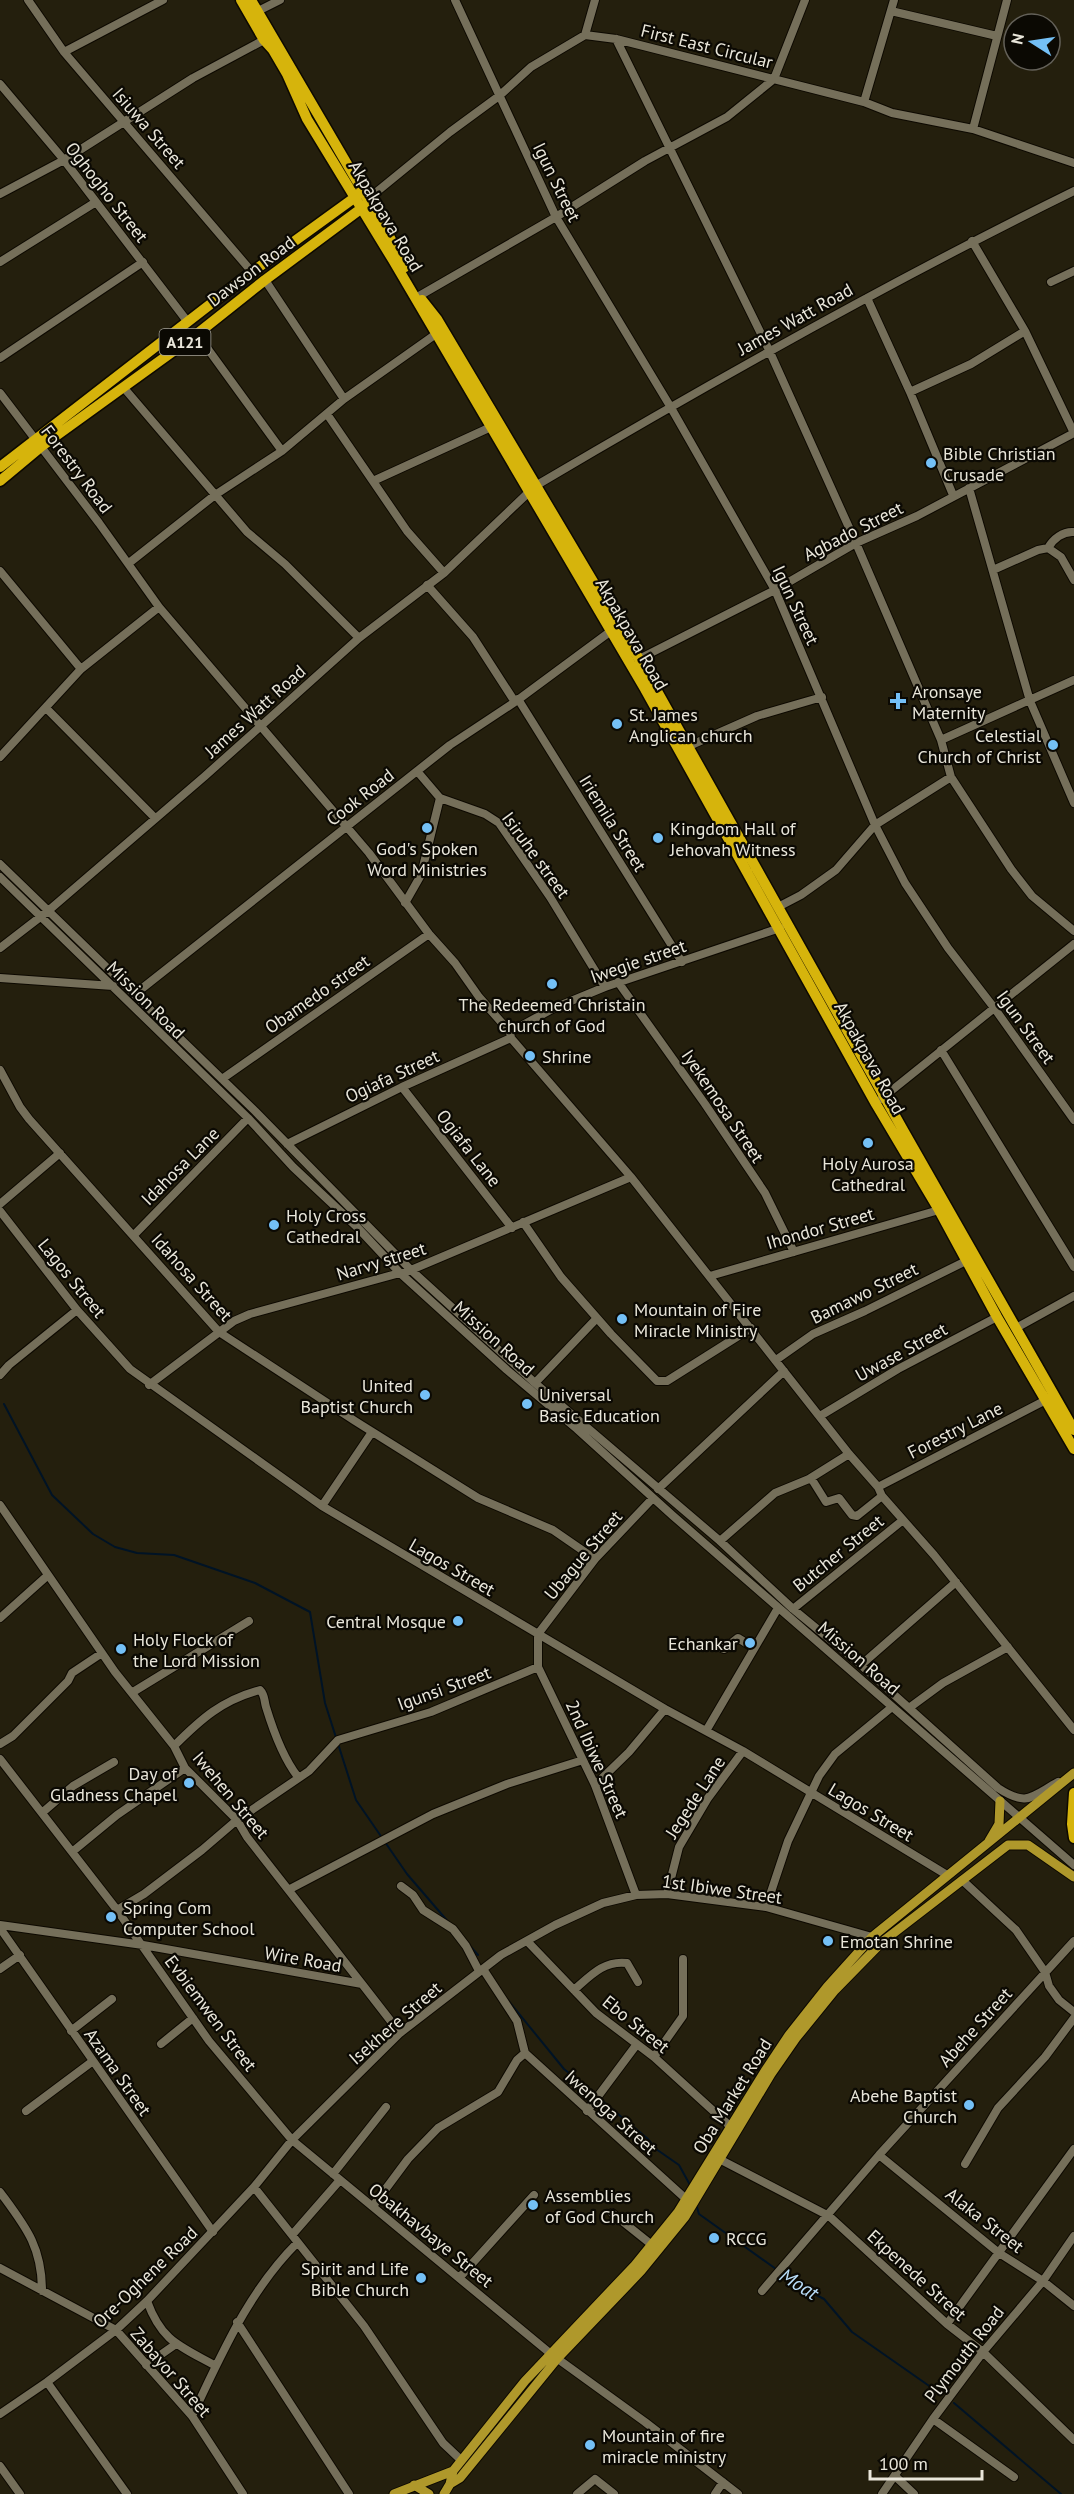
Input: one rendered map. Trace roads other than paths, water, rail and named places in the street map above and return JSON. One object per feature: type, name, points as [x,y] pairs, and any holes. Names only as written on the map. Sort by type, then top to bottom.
[{"type":"highway","name":"Akpakpava Road","points":[[241,0],[287,74],[307,118],[365,199],[436,334],[528,493],[573,565],[780,928],[1074,1430]]},
{"type":"highway","name":"Akpakpava Road","points":[[251,0],[419,296],[437,319],[537,485],[689,746],[778,907],[997,1317],[1074,1449]]},
{"type":"highway","name":"Dawson Road","points":[[0,481],[39,442],[187,321],[252,272],[365,199]]},
{"type":"highway","name":"Dawson Road","points":[[0,467],[124,388],[197,334],[365,199]]},
{"type":"highway","points":[[1074,1793],[1072,1824],[1074,1838]]},
{"type":"main road","name":"Oba Market Road","points":[[450,2484],[460,2478],[554,2356],[652,2245],[686,2199],[789,2035],[827,1987],[872,1937],[1071,1776]]},
{"type":"main road","points":[[987,1844],[999,1824],[1000,1801]]},
{"type":"main road","name":"Oba Market Road","points":[[453,2471],[525,2381],[554,2356],[641,2271],[685,2217],[721,2160],[734,2134],[796,2038],[835,1990],[882,1942],[1008,1845],[1028,1845],[1074,1877]]},
{"type":"main road","points":[[444,2494],[450,2484],[453,2471]]},
{"type":"main road","points":[[394,2494],[453,2471]]},
{"type":"main road","points":[[414,2485],[429,2494]]},
{"type":"street","name":"Isiuwa Street","points":[[28,0],[63,52],[252,272]]},
{"type":"street","points":[[63,52],[163,0]]},
{"type":"street","points":[[258,11],[280,0]]},
{"type":"street","name":"Igun Street","points":[[455,0],[556,218],[670,406],[775,590],[874,825],[917,902],[948,948],[995,1009],[1074,1120]]},
{"type":"street","points":[[365,199],[499,96],[531,67],[585,35],[595,0]]},
{"type":"street","points":[[419,296],[556,218],[645,161],[727,117],[774,79],[805,0]]},
{"type":"street","points":[[864,102],[894,0]]},
{"type":"street","points":[[973,129],[1006,0]]},
{"type":"street","points":[[891,10],[998,36]]},
{"type":"street","name":"First East Circular","points":[[585,35],[616,39],[774,79],[864,102],[892,113],[973,129],[1074,163]]},
{"type":"street","points":[[616,39],[769,350],[941,740],[951,777],[1032,896],[1074,931]]},
{"type":"street","points":[[0,194],[64,160],[194,78],[264,40]]},
{"type":"street","name":"Oghogho Street","points":[[0,84],[64,160],[187,321]]},
{"type":"street","name":"James Watt Road","points":[[537,485],[769,350],[972,241],[1074,190]]},
{"type":"street","points":[[0,262],[96,201]]},
{"type":"street","points":[[972,241],[1025,331],[1074,433]]},
{"type":"street","points":[[0,358],[143,261]]},
{"type":"street","points":[[1051,282],[1074,271]]},
{"type":"street","points":[[265,280],[344,399]]},
{"type":"street","points":[[867,298],[910,392],[953,495]]},
{"type":"street","points":[[910,392],[971,364],[1025,331]]},
{"type":"street","points":[[197,334],[282,451]]},
{"type":"street","points":[[129,563],[215,495],[282,451],[344,399],[436,334]]},
{"type":"street","points":[[124,388],[247,532],[285,564],[359,638]]},
{"type":"street","name":"Forestry Road","points":[[0,393],[129,563],[159,607],[369,853],[479,997],[631,1177],[849,1454],[878,1487],[882,1496],[956,1582],[1074,1730]]},
{"type":"street","points":[[327,414],[407,531],[444,573]]},
{"type":"street","points":[[373,481],[491,427]]},
{"type":"street","name":"Agbado Street","points":[[639,659],[775,590],[856,543],[917,516],[1074,433]]},
{"type":"street","points":[[969,488],[1030,701],[1073,799]]},
{"type":"street","name":"James Watt Road","points":[[0,948],[48,911],[359,638],[444,573],[528,493]]},
{"type":"street","points":[[1048,548],[1051,542],[1066,532],[1074,532]]},
{"type":"street","points":[[993,570],[1038,550],[1048,548],[1061,557],[1074,580]]},
{"type":"street","points":[[0,571],[81,669]]},
{"type":"street","name":"Iriemila Street","points":[[427,585],[474,637],[682,962]]},
{"type":"street","points":[[0,757],[81,669],[159,607]]},
{"type":"street","name":"Cook Road","points":[[135,994],[450,745],[516,701],[611,632]]},
{"type":"street","points":[[941,740],[1074,680]]},
{"type":"street","points":[[689,746],[757,716],[822,697]]},
{"type":"street","points":[[46,708],[155,818]]},
{"type":"street","points":[[405,903],[421,875],[440,798],[417,771]]},
{"type":"street","points":[[778,907],[801,895],[836,870],[874,825],[951,777]]},
{"type":"street","name":"Isiruhe street","points":[[440,798],[485,814],[499,823],[550,897],[605,987]]},
{"type":"street","name":"Mission Road","points":[[0,864],[222,1079],[411,1270],[535,1383],[720,1541],[793,1609],[861,1665],[1010,1796],[1028,1800],[1071,1776]]},
{"type":"street","name":"Mission Road","points":[[0,877],[248,1118],[293,1167],[357,1227],[400,1273],[778,1608],[1074,1865]]},
{"type":"street","name":"Iwegie street","points":[[511,1035],[554,1008],[605,987],[780,928]]},
{"type":"street","name":"Obamedo street","points":[[222,1079],[429,934]]},
{"type":"street","points":[[880,1100],[1074,944]]},
{"type":"street","points":[[0,978],[112,987]]},
{"type":"street","name":"Iyekemosa Street","points":[[618,982],[765,1193],[794,1251]]},
{"type":"street","name":"Ogiafa Street","points":[[287,1144],[511,1035]]},
{"type":"street","points":[[941,1050],[1074,1267]]},
{"type":"street","name":"Idahosa Street","points":[[0,1070],[20,1107],[219,1332],[478,1498],[553,1530],[595,1559]]},
{"type":"street","name":"Ogiafa Lane","points":[[402,1087],[512,1228]]},
{"type":"street","name":"Idahosa Lane","points":[[134,1235],[248,1118]]},
{"type":"street","points":[[0,1204],[60,1153]]},
{"type":"street","name":"Narvy street","points":[[149,1384],[234,1321],[250,1314],[411,1270],[631,1177]]},
{"type":"street","name":"Ihondor Street","points":[[710,1276],[939,1210]]},
{"type":"street","name":"Lagos Street","points":[[0,1211],[77,1310],[130,1369],[322,1506],[664,1709],[743,1751],[947,1875]]},
{"type":"street","points":[[524,1222],[561,1277],[657,1381],[662,1382],[751,1328]]},
{"type":"street","name":"Bamawo Street","points":[[776,1360],[813,1334],[968,1260]]},
{"type":"street","points":[[1016,1328],[1074,1296]]},
{"type":"street","points":[[0,1375],[9,1365],[77,1310]]},
{"type":"street","name":"Uwase Street","points":[[820,1416],[898,1369],[997,1317]]},
{"type":"street","points":[[535,1383],[597,1318]]},
{"type":"street","points":[[658,1489],[784,1371]]},
{"type":"street","name":"Forestry Lane","points":[[878,1487],[1046,1401]]},
{"type":"street","points":[[322,1506],[372,1432]]},
{"type":"street","points":[[720,1541],[775,1493],[811,1478],[849,1454]]},
{"type":"street","points":[[811,1478],[826,1502],[839,1498],[852,1515],[857,1516],[882,1496]]},
{"type":"street","name":"Ubague Street","points":[[538,1634],[595,1559],[653,1498]]},
{"type":"street","name":"Iwehen Street","points":[[0,1505],[115,1672],[174,1746],[185,1768],[237,1820],[362,1984]]},
{"type":"street","name":"Butcher Street","points":[[793,1609],[903,1520]]},
{"type":"street","points":[[0,1618],[48,1576]]},
{"type":"street","points":[[861,1665],[956,1582]]},
{"type":"street","points":[[706,1731],[778,1608]]},
{"type":"street","points":[[133,1692],[249,1621]]},
{"type":"street","name":"2nd Ibiwe Street","points":[[538,1634],[538,1667],[595,1785],[636,1895]]},
{"type":"street","points":[[713,1644],[724,1649],[738,1638],[754,1648]]},
{"type":"street","points":[[909,1708],[943,1683],[1008,1647]]},
{"type":"street","points":[[0,1744],[20,1729],[68,1681],[72,1673],[102,1653]]},
{"type":"street","name":"Igunsi Street","points":[[298,1777],[309,1771],[338,1740],[358,1732],[431,1712],[538,1667]]},
{"type":"street","points":[[117,1910],[144,1894],[237,1820],[298,1777],[289,1764],[266,1706],[263,1692],[260,1690],[240,1695],[205,1715],[174,1746]]},
{"type":"street","points":[[766,1907],[788,1841],[819,1776],[834,1754],[892,1707]]},
{"type":"street","points":[[595,1785],[629,1752],[664,1709]]},
{"type":"street","name":"Jegede Lane","points":[[667,1894],[679,1847],[708,1798],[743,1751]]},
{"type":"street","name":"Evbiemwen Street","points":[[0,1759],[143,1945],[209,2041],[292,2140]]},
{"type":"street","points":[[290,1889],[433,1814],[507,1784],[583,1760]]},
{"type":"street","points":[[43,1812],[73,1786],[114,1762]]},
{"type":"street","points":[[72,1852],[117,1815],[185,1768]]},
{"type":"street","points":[[962,1880],[1016,1930],[1045,1972],[1049,1986],[1074,2013]]},
{"type":"street","points":[[373,2206],[408,2159],[438,2128],[498,2092],[517,2060],[525,2053],[516,2021],[466,1946],[453,1929],[423,1910],[413,1895],[401,1886]]},
{"type":"street","name":"1st Ibiwe Street","points":[[527,1941],[603,1903],[636,1895],[667,1894],[766,1907],[872,1937],[882,1942]]},
{"type":"street","name":"Wire Road","points":[[0,1927],[143,1945],[362,1984],[400,2033]]},
{"type":"street","name":"Azama Street","points":[[0,1927],[213,2232]]},
{"type":"street","name":"Isekhere Street","points":[[292,2140],[400,2033],[501,1955],[527,1941]]},
{"type":"street","name":"Ebo Street","points":[[527,1941],[596,2013],[654,2056],[731,2127]]},
{"type":"street","name":"Abehe Street","points":[[762,2291],[829,2216],[879,2155],[1074,1941]]},
{"type":"street","points":[[0,1969],[20,1955]]},
{"type":"street","points":[[654,2056],[683,2016],[683,1959]]},
{"type":"street","points":[[574,1990],[599,1968],[619,1962],[627,1963],[638,1982]]},
{"type":"street","points":[[71,2031],[112,1999]]},
{"type":"street","points":[[160,2044],[193,2018]]},
{"type":"street","points":[[965,2164],[998,2108],[1045,2057],[1074,2018]]},
{"type":"street","points":[[587,2111],[636,2044]]},
{"type":"street","name":"Iwenoga Street","points":[[525,2053],[686,2199]]},
{"type":"street","points":[[26,2111],[93,2061]]},
{"type":"street","points":[[192,2416],[237,2322],[386,2107]]},
{"type":"street","name":"Obakhavbaye Street","points":[[292,2140],[554,2356],[645,2422],[738,2494]]},
{"type":"street","name":"Ore-Oghene Road","points":[[0,2414],[116,2330],[147,2301],[254,2187],[292,2140]]},
{"type":"street","points":[[947,2324],[1074,2149]]},
{"type":"street","name":"Alaka Street","points":[[879,2155],[999,2253],[1043,2281],[1074,2306]]},
{"type":"street","name":"Ekpenede Street","points":[[721,2160],[829,2216],[947,2324],[983,2352],[1074,2440]]},
{"type":"street","points":[[254,2187],[364,2326],[443,2443],[461,2460]]},
{"type":"street","points":[[0,2192],[30,2233],[39,2256],[42,2290]]},
{"type":"street","points":[[460,2277],[534,2195]]},
{"type":"street","points":[[612,2213],[652,2245]]},
{"type":"street","name":"Plymouth Road","points":[[882,2494],[933,2419],[983,2352],[1043,2281],[1074,2236]]},
{"type":"street","points":[[0,2268],[116,2330]]},
{"type":"street","points":[[147,2301],[154,2322],[176,2344],[216,2366]]},
{"type":"street","points":[[237,2322],[350,2494]]},
{"type":"street","name":"Zabayor Street","points":[[116,2330],[192,2416],[243,2494]]},
{"type":"street","points":[[146,2365],[176,2344]]},
{"type":"street","points":[[47,2382],[127,2494]]},
{"type":"street","points":[[933,2419],[1014,2477]]},
{"type":"street","points":[[0,2466],[20,2494]]},
{"type":"street","points":[[895,2476],[914,2494]]},
{"type":"street","points":[[577,2494],[596,2479],[614,2494]]},
{"type":"street","points":[[715,2494],[723,2482]]},
{"type":"waterway","points":[[4,1404],[52,1495],[93,1534],[115,1547],[137,1553],[174,1555],[255,1583],[310,1612],[325,1703],[356,1800],[407,1874],[450,1924]]},
{"type":"waterway","points":[[470,1946],[478,1955]]},
{"type":"waterway","points":[[507,1999],[564,2069],[596,2095]]},
{"type":"waterway","points":[[600,2099],[648,2139],[656,2149],[679,2165],[690,2185]]},
{"type":"waterway","name":"Moat","points":[[696,2204],[699,2214],[776,2269]]},
{"type":"waterway","name":"Moat","points":[[781,2273],[795,2284],[824,2299],[852,2332],[935,2390]]},
{"type":"waterway","name":"Moat","points":[[954,2403],[1061,2494]]},
{"type":"place","name":"Bible Christian Crusade","points":[[931,463]]},
{"type":"place","name":"Aronsaye Maternity","points":[[898,701]]},
{"type":"place","name":"St. James Anglican church","points":[[617,724]]},
{"type":"place","name":"Celestial Church of Christ","points":[[1053,745]]},
{"type":"place","name":"God's Spoken Word Ministries","points":[[427,828]]},
{"type":"place","name":"Kingdom Hall of Jehovah Witness","points":[[658,838]]},
{"type":"place","name":"The Redeemed Christain church of God","points":[[552,984]]},
{"type":"place","name":"Shrine","points":[[530,1056]]},
{"type":"place","name":"Holy Aurosa Cathedral","points":[[868,1143]]},
{"type":"place","name":"Holy Cross Cathedral","points":[[274,1225]]},
{"type":"place","name":"Mountain of Fire Miracle Ministry","points":[[622,1319]]},
{"type":"place","name":"United Baptist Church","points":[[425,1395]]},
{"type":"place","name":"Universal Basic Education","points":[[527,1404]]},
{"type":"place","name":"Central Mosque","points":[[458,1621]]},
{"type":"place","name":"Echankar","points":[[750,1643]]},
{"type":"place","name":"Holy Flock of the Lord Mission","points":[[121,1649]]},
{"type":"place","name":"Day of Gladness Chapel","points":[[189,1783]]},
{"type":"place","name":"Spring Com Computer School","points":[[111,1917]]},
{"type":"place","name":"Emotan Shrine","points":[[828,1941]]},
{"type":"place","name":"Abehe Baptist Church","points":[[969,2105]]},
{"type":"place","name":"Assemblies of God Church","points":[[533,2205]]},
{"type":"place","name":"RCCG","points":[[714,2238]]},
{"type":"place","name":"Spirit and Life Bible Church","points":[[421,2278]]},
{"type":"place","name":"Mountain of fire miracle ministry","points":[[590,2445]]}]
